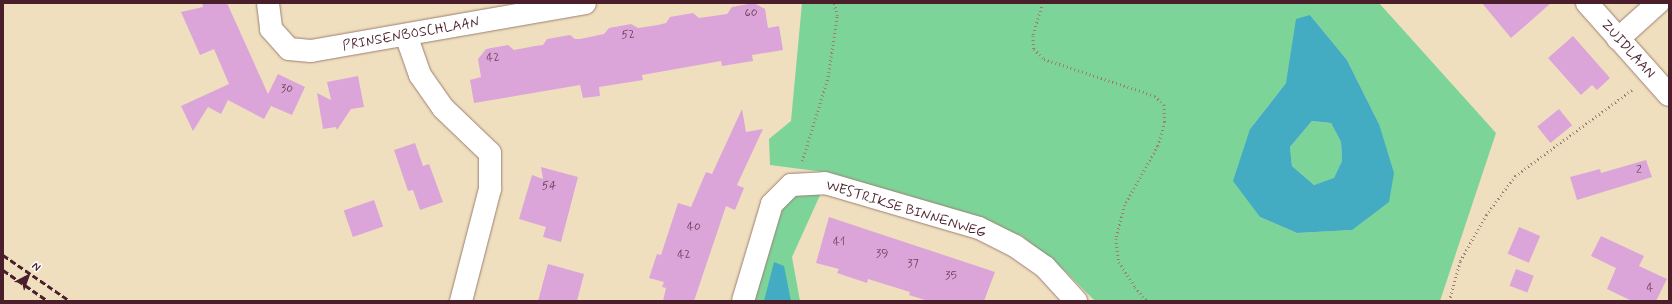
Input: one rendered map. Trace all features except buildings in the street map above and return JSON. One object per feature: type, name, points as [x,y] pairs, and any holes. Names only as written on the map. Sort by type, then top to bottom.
[{"type":"street","name":"PRINSENBOSCHLAAN","points":[[268,3],[272,29],[289,49],[311,51],[584,3]]},
{"type":"street","name":"ZUIDLAAN","points":[[1587,3],[1669,95]]},
{"type":"street","points":[[1618,39],[1658,3]]},
{"type":"street","points":[[406,35],[420,75],[443,108],[490,153],[490,189],[462,301]]},
{"type":"street","name":"WESTRIKSE BINNENWEG","points":[[794,185],[825,183],[979,228],[1015,246],[1045,267],[1076,301]]},
{"type":"street","points":[[743,301],[772,204],[794,185]]},
{"type":"path","points":[[794,185],[828,77],[837,16],[834,3]]},
{"type":"path","points":[[1043,3],[1033,36],[1034,48],[1044,59],[1155,96],[1164,105],[1165,122],[1158,146],[1125,205],[1116,240],[1119,262],[1135,287],[1147,301]]},
{"type":"path","points":[[1449,301],[1460,260],[1486,215],[1515,176],[1651,76]]},
{"type":"green space","points":[[802,3],[1379,3],[1496,133],[1440,301],[1095,301],[1065,271],[1022,236],[824,172],[770,165],[769,139],[791,121]],"holes":[[[1310,15],[1347,60],[1379,124],[1352,230],[1297,233],[1260,217],[1250,129],[1286,83]]]},
{"type":"green space","points":[[1312,121],[1331,123],[1341,142],[1342,161],[1334,179],[1314,185],[1292,166],[1290,147]]},
{"type":"green space","points":[[821,193],[792,257],[800,301],[752,301],[777,214],[794,194]]},
{"type":"water","points":[[1310,15],[1347,60],[1379,124],[1394,173],[1389,202],[1352,230],[1297,233],[1260,217],[1233,181],[1250,129],[1286,83],[1296,19]],"holes":[[[1312,121],[1331,123],[1341,142],[1342,161],[1334,178],[1314,185],[1292,166],[1290,147]]]},
{"type":"water","points":[[774,262],[784,266],[791,301],[764,301]]},
{"type":"railway","points":[[3,255],[70,301]]},
{"type":"railway","points":[[3,270],[48,301]]}]
